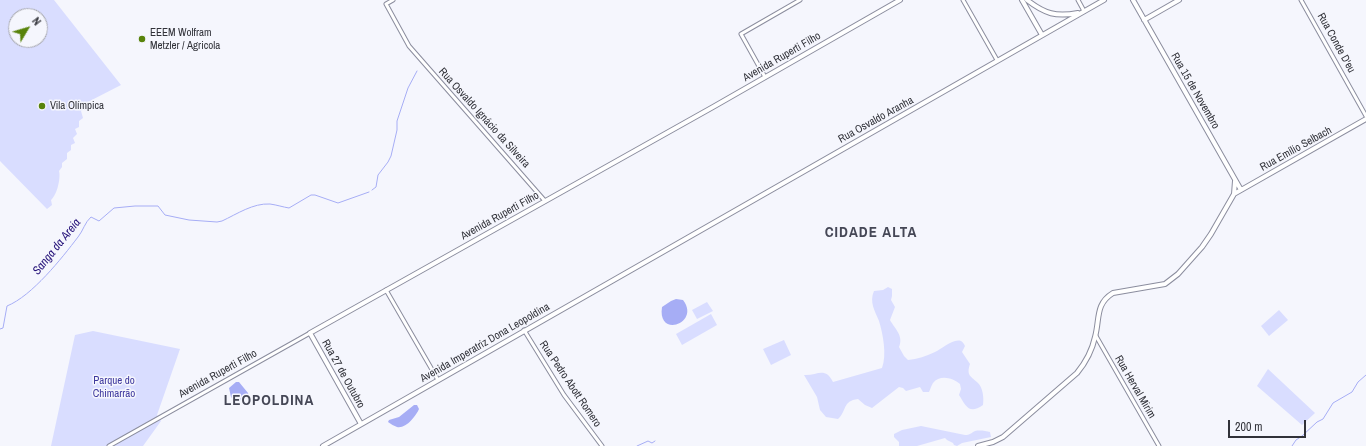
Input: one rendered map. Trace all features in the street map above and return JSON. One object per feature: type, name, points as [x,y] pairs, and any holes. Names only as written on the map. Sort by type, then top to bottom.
[{"type":"main road","name":"Avenida Ruperti Filho","points":[[310,333],[900,0]]},
{"type":"main road","points":[[1022,0],[1042,35]]},
{"type":"main road","points":[[1027,0],[1043,11],[1052,14],[1067,15],[1082,12]]},
{"type":"main road","name":"Rua Osvaldo Aranha","points":[[656,256],[1104,0]]},
{"type":"main road","name":"Rua 15 de Novembro","points":[[1133,0],[1241,190]]},
{"type":"main road","points":[[1144,20],[1179,0]]},
{"type":"main road","points":[[1067,15],[1069,20]]},
{"type":"main road","name":"Rua Emílio Selbach","points":[[1234,194],[1366,119]]},
{"type":"main road","points":[[978,446],[993,442],[1003,437],[1077,373],[1090,353],[1096,336],[1099,310],[1103,302],[1113,293],[1165,284],[1173,279],[1186,266],[1202,247],[1234,194],[1235,181]]},
{"type":"main road","name":"Avenida Imperatriz Dona Leopoldina","points":[[323,446],[656,256]]},
{"type":"main road","name":"Rua 27 de Outubro","points":[[310,333],[361,424]]},
{"type":"street","name":"Rua Osvaldo Ignácio da Silveira","points":[[393,0],[386,4],[409,46],[546,201]]},
{"type":"street","points":[[765,77],[741,34],[800,0]]},
{"type":"street","points":[[963,0],[997,60]]},
{"type":"street","points":[[1078,0],[1082,12]]},
{"type":"street","name":"Rua Conde D'eu","points":[[1301,0],[1366,116]]},
{"type":"street","points":[[386,290],[438,380]]},
{"type":"street","name":"Rua Pedro Abott Romero","points":[[524,330],[564,395],[602,446]]},
{"type":"street","name":"Avenida Ruperti Filho","points":[[108,446],[310,333]]},
{"type":"street","name":"Rua Herval Mirim","points":[[1096,336],[1159,446]]},
{"type":"green space","name":"Vila Olímpica","points":[[0,0],[54,0],[121,85],[84,104],[81,111],[83,118],[79,121],[79,127],[75,129],[77,134],[73,138],[75,143],[71,145],[71,150],[67,153],[67,159],[62,163],[62,167],[59,171],[58,186],[51,200],[52,205],[47,209],[0,161]]},
{"type":"green space","points":[[888,287],[892,289],[891,300],[895,307],[890,320],[900,336],[899,347],[904,356],[908,360],[918,358],[929,355],[955,341],[962,341],[965,346],[962,352],[970,364],[969,373],[971,377],[980,385],[982,390],[983,405],[974,409],[968,408],[959,395],[961,389],[960,384],[954,380],[943,378],[936,380],[933,383],[929,392],[923,392],[920,387],[906,391],[899,387],[872,408],[865,405],[858,399],[853,400],[847,404],[838,419],[826,417],[820,410],[817,397],[804,375],[824,373],[830,377],[833,382],[882,368],[884,357],[883,338],[872,299],[874,291],[883,290]]},
{"type":"green space","points":[[707,302],[713,311],[697,319],[692,310]]},
{"type":"green space","points":[[1279,310],[1288,320],[1269,336],[1261,326]]},
{"type":"green space","points":[[711,314],[717,325],[682,345],[676,334]]},
{"type":"green space","name":"Parque do Chimarrão","points":[[93,331],[180,349],[157,415],[161,421],[143,446],[51,446],[75,335]]},
{"type":"green space","points":[[784,340],[791,355],[771,365],[763,349]]},
{"type":"green space","points":[[1268,369],[1315,413],[1302,425],[1257,386]]},
{"type":"green space","points":[[921,426],[965,435],[975,431],[985,431],[990,432],[991,437],[962,443],[957,446],[945,438],[917,446],[899,446],[899,442],[894,437],[894,434],[902,430]]},
{"type":"water","points":[[676,299],[683,300],[687,308],[687,315],[683,321],[671,325],[666,323],[662,317],[662,307]]},
{"type":"water","points":[[236,382],[239,382],[248,393],[249,397],[247,396],[236,403],[231,397],[229,388]]},
{"type":"water","points":[[414,405],[417,405],[419,409],[416,415],[404,426],[397,427],[388,422],[389,420],[399,417]]},
{"type":"waterway","name":"Sanga da Areia","points":[[372,190],[376,187],[378,175],[391,156],[397,130],[397,121],[408,88],[417,71]]},
{"type":"waterway","name":"Sanga da Areia","points":[[0,329],[3,328],[7,306],[17,301],[46,276],[78,237],[87,221],[91,217],[99,221],[114,208],[158,206],[165,215],[189,220],[217,222],[257,205],[270,204],[289,208],[311,195],[338,203],[369,192]]},
{"type":"waterway","points":[[1292,446],[1296,440],[1317,422],[1323,419],[1333,403],[1352,392],[1358,382],[1366,375]]},
{"type":"waterway","name":"Sanga da Areia","points":[[637,446],[648,441],[652,443],[655,441]]},
{"type":"place","name":"EEEM Wolfram Metzler / Agricola","points":[[142,39]]},
{"type":"place","name":"Vila Olímpica","points":[[42,106]]},
{"type":"district","name":"CIDADE ALTA","points":[[871,233]]},
{"type":"district","name":"LEOPOLDINA","points":[[269,401]]}]
